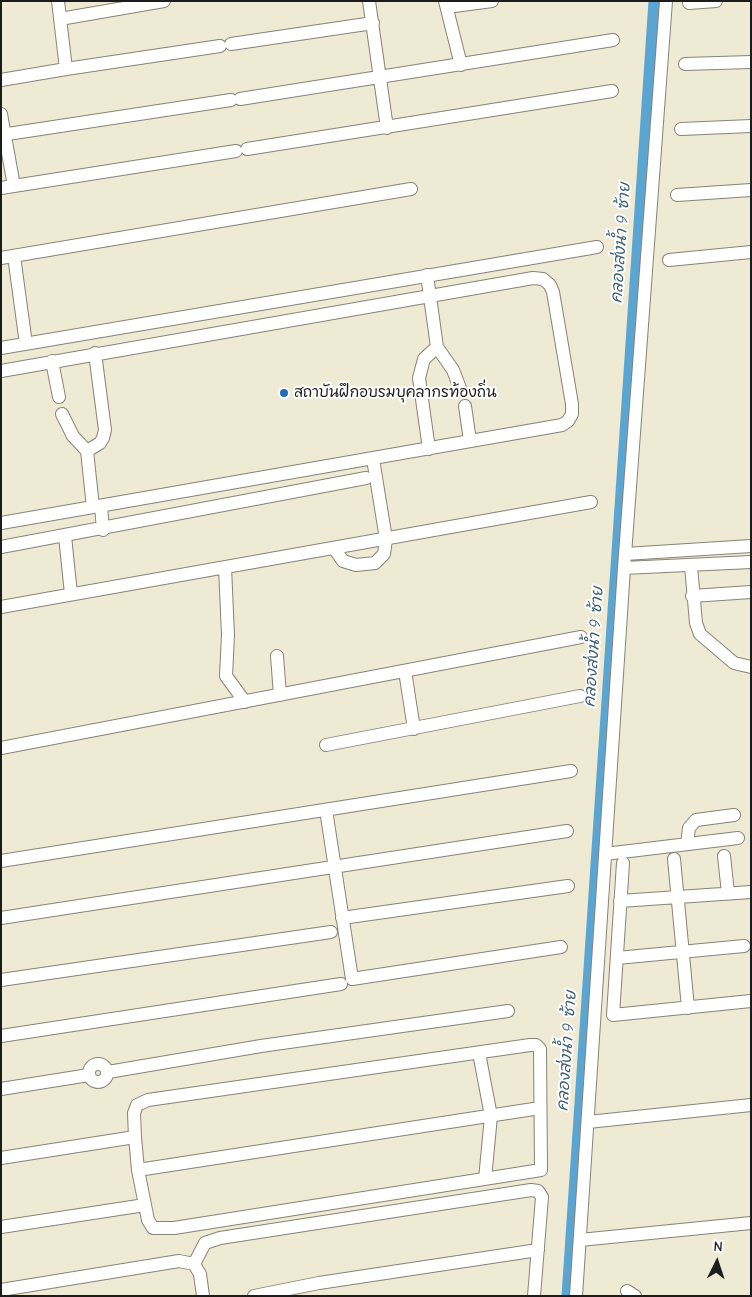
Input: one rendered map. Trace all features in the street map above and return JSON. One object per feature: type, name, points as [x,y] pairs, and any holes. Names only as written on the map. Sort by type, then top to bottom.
[{"type":"street","points":[[58,1],[66,69]]},
{"type":"street","points":[[60,19],[164,1]]},
{"type":"street","points":[[369,1],[388,128]]},
{"type":"street","points":[[461,65],[446,4],[492,1]]},
{"type":"street","points":[[576,1296],[624,568],[666,1]]},
{"type":"street","points":[[689,2],[716,1]]},
{"type":"street","points":[[1,80],[373,23]]},
{"type":"street","points":[[3,134],[461,65],[613,40]]},
{"type":"street","points":[[685,64],[751,62]]},
{"type":"street","points":[[1,114],[7,187],[612,91]]},
{"type":"street","points":[[681,128],[751,126]]},
{"type":"street","points":[[26,344],[7,257],[411,189]]},
{"type":"street","points":[[677,195],[751,190]]},
{"type":"street","points":[[1,348],[597,247]]},
{"type":"street","points":[[669,260],[751,252]]},
{"type":"street","points":[[426,275],[437,347],[453,370],[461,391]]},
{"type":"street","points":[[1,370],[533,278],[542,279],[550,285],[553,292],[572,404],[572,414],[568,421],[562,425],[1,523]]},
{"type":"street","points":[[429,449],[419,378],[424,359],[437,347]]},
{"type":"street","points":[[86,451],[100,443],[105,430],[95,354]]},
{"type":"street","points":[[52,361],[59,397]]},
{"type":"street","points":[[465,406],[470,441]]},
{"type":"street","points":[[62,414],[72,436],[86,451],[103,530]]},
{"type":"street","points":[[334,548],[344,561],[348,564],[356,565],[375,563],[384,554],[386,539],[373,459]]},
{"type":"street","points":[[1,547],[103,530],[366,478]]},
{"type":"street","points":[[1,607],[591,502]]},
{"type":"street","points":[[65,536],[71,594]]},
{"type":"street","points":[[625,554],[751,546]]},
{"type":"street","points":[[624,568],[751,562]]},
{"type":"street","points":[[691,566],[692,596],[696,623],[700,634],[734,664],[751,667]]},
{"type":"street","points":[[225,567],[228,635],[226,676],[244,702]]},
{"type":"street","points":[[692,596],[751,592]]},
{"type":"street","points":[[1,748],[581,637]]},
{"type":"street","points":[[277,656],[280,695]]},
{"type":"street","points":[[405,671],[414,729]]},
{"type":"street","points":[[326,745],[580,696]]},
{"type":"street","points":[[1,861],[571,771]]},
{"type":"street","points":[[326,810],[352,979],[561,947]]},
{"type":"street","points":[[687,844],[689,828],[696,820],[734,815]]},
{"type":"street","points":[[1,918],[567,831]]},
{"type":"street","points":[[605,854],[738,838]]},
{"type":"street","points":[[724,856],[728,893]]},
{"type":"street","points":[[674,859],[688,1008]]},
{"type":"street","points":[[623,863],[613,1015],[751,1001]]},
{"type":"street","points":[[342,918],[568,886]]},
{"type":"street","points":[[620,901],[751,892]]},
{"type":"street","points":[[1,980],[331,932]]},
{"type":"street","points":[[617,958],[744,946]]},
{"type":"street","points":[[1,1036],[341,984]]},
{"type":"street","points":[[1,1089],[89,1075],[95,1082],[100,1082],[106,1077],[108,1072],[261,1046],[508,1011]]},
{"type":"street","points":[[536,1045],[540,1049],[541,1170],[162,1229],[152,1228],[148,1220],[138,1170],[134,1113],[137,1105],[148,1100],[479,1053],[536,1045]]},
{"type":"street","points":[[479,1053],[491,1116],[485,1179]]},
{"type":"street","points":[[588,1122],[751,1105]]},
{"type":"street","points":[[138,1170],[540,1108]]},
{"type":"street","points":[[1,1158],[135,1137]]},
{"type":"street","points":[[194,1264],[206,1243],[220,1238],[530,1190],[538,1191],[542,1197],[534,1296]]},
{"type":"street","points":[[1,1227],[145,1205]]},
{"type":"street","points":[[580,1240],[751,1223]]},
{"type":"street","points":[[254,1296],[319,1283],[538,1250]]},
{"type":"street","points":[[1,1290],[179,1261],[194,1264],[200,1274],[203,1296]]},
{"type":"waterway","name":"คลองส่งน้ำ 9 ซ้าย","points":[[567,1296],[654,1]]},
{"type":"place","name":"สถาบันฝึกอบรมบุคลากรท้องถิ่น","points":[[284,393]]}]
